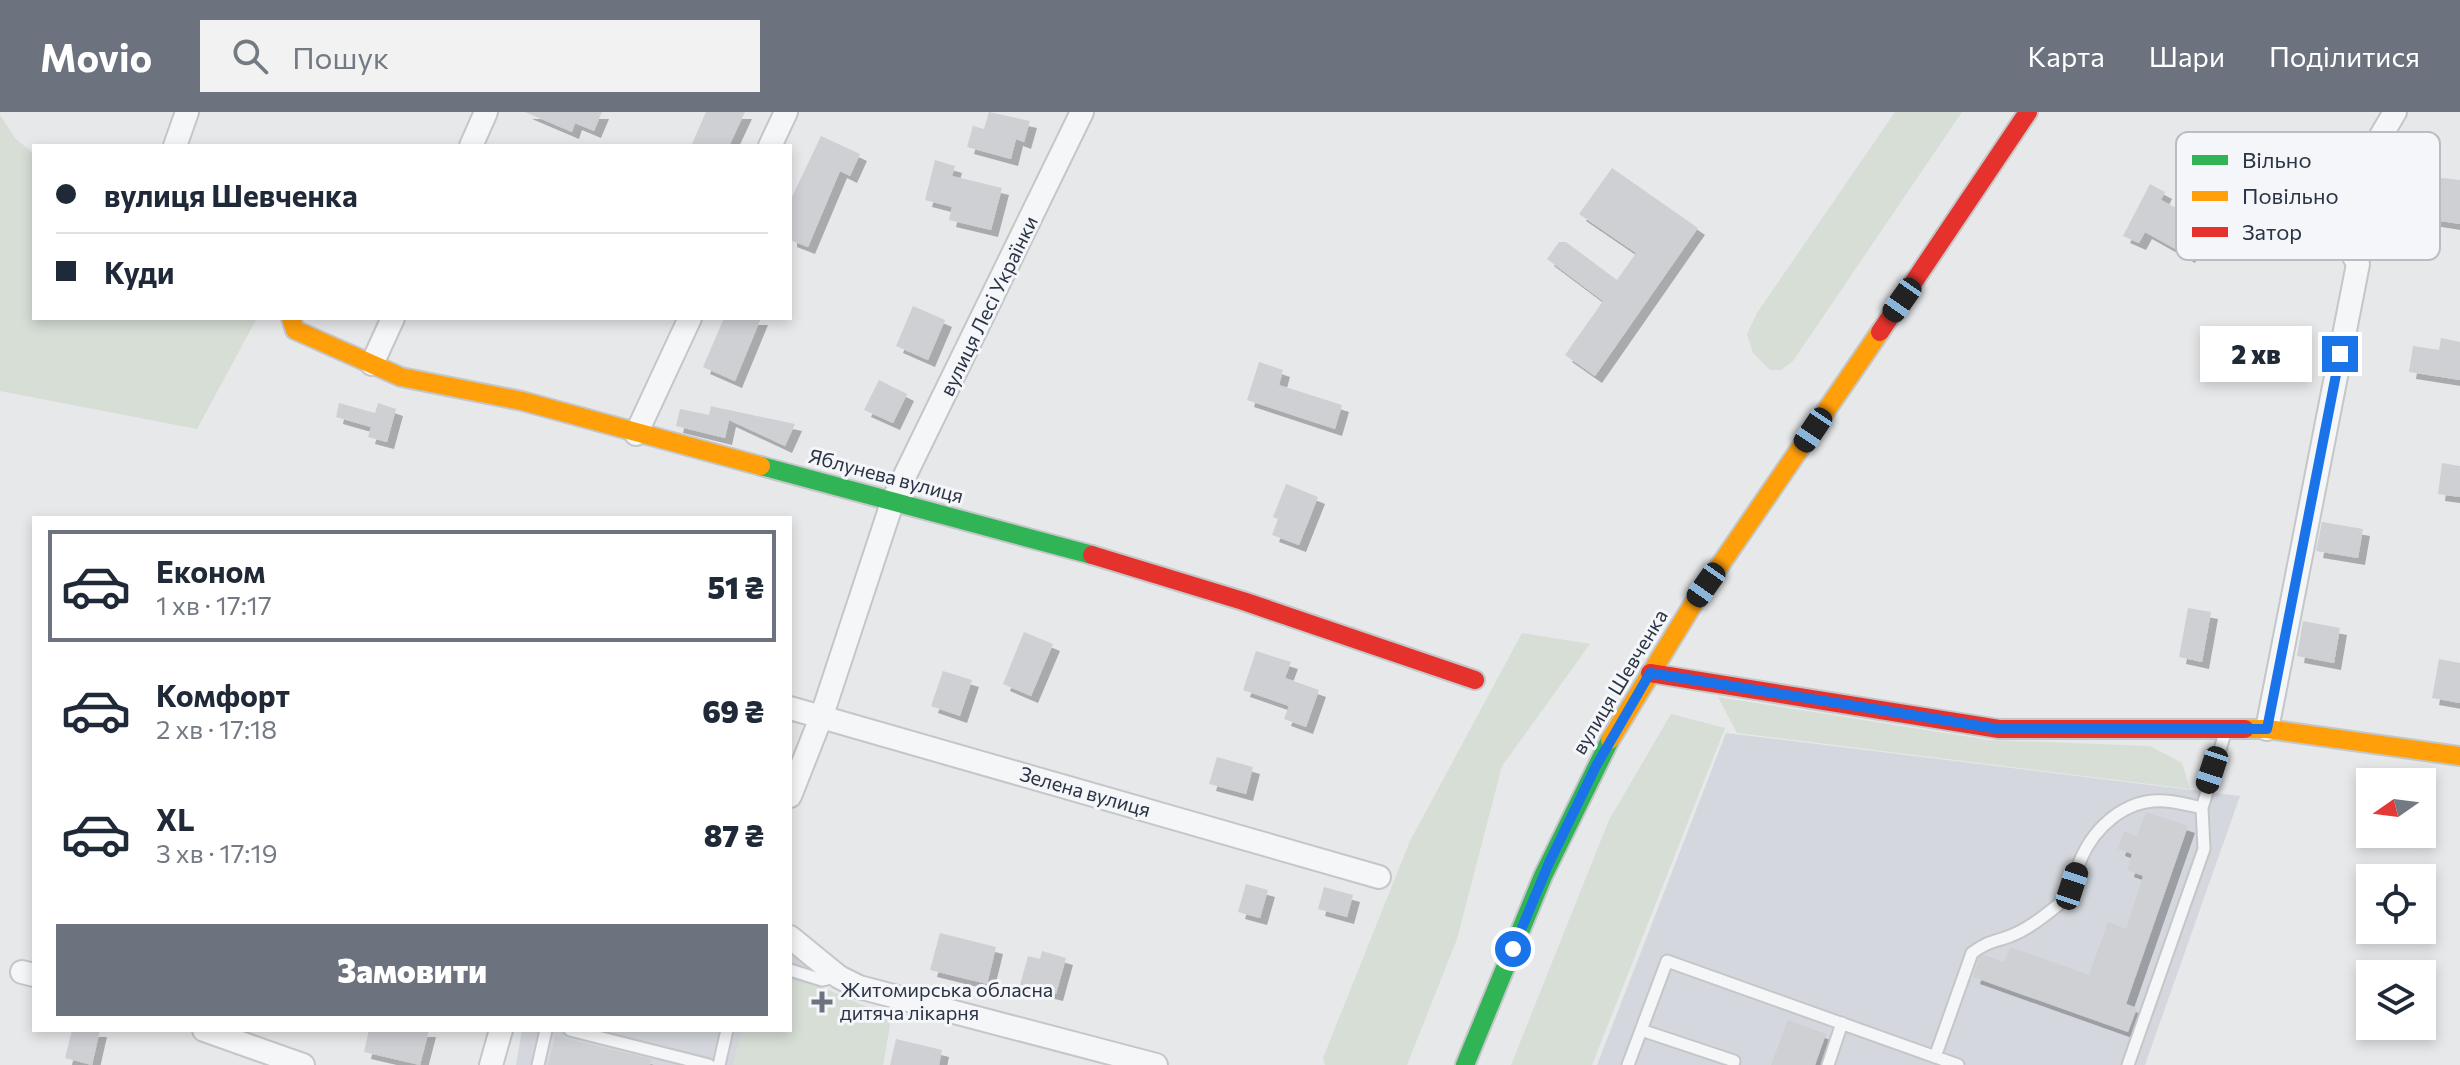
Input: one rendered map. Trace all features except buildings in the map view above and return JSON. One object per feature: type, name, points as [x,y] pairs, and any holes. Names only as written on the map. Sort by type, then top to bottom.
[{"type":"street","points":[[176,144],[187,112]]},
{"type":"street","points":[[472,144],[486,112]]},
{"type":"street","points":[[771,144],[786,112]]},
{"type":"street","name":"вулиця Лесі Українки","points":[[792,791],[822,715],[893,500],[1082,112]]},
{"type":"street","name":"вулиця Шевченка","points":[[1465,1065],[1549,863],[1596,766],[1650,673],[1688,611],[2028,112]]},
{"type":"street","points":[[2383,132],[2395,112]]},
{"type":"street","points":[[2267,729],[2358,264],[2356,260]]},
{"type":"street","name":"Яблунева вулиця","points":[[292,320],[295,330],[401,377],[522,401],[1089,554],[1243,601],[1475,680]]},
{"type":"street","points":[[372,364],[392,320]]},
{"type":"street","points":[[636,434],[689,320]]},
{"type":"street","points":[[1650,673],[1999,729],[2267,729],[2460,756]]},
{"type":"street","name":"Зелена вулиця","points":[[792,708],[1379,877]]},
{"type":"street","points":[[792,939],[839,977],[859,987],[1156,1065]]},
{"type":"street","points":[[210,1032],[303,1065]]},
{"type":"street","points":[[491,1065],[500,1032]]},
{"type":"lane","points":[[2128,1065],[2204,849],[2202,808],[2226,729]]},
{"type":"lane","points":[[1935,1057],[1972,953],[1986,942],[2018,933],[2060,903],[2072,886],[2080,860],[2094,834],[2113,816],[2137,804],[2163,800],[2202,808]]},
{"type":"lane","points":[[1628,1065],[1667,961],[1958,1065]]},
{"type":"lane","points":[[792,971],[822,980],[839,977]]},
{"type":"lane","points":[[1828,1065],[1842,1023]]},
{"type":"lane","points":[[1641,1030],[1734,1061],[1733,1065]]},
{"type":"lane","points":[[538,1065],[546,1032]]},
{"type":"lane","points":[[578,1032],[709,1065]]},
{"type":"lane","points":[[719,1065],[727,1032]]},
{"type":"shaded area","points":[[1895,112],[1962,112],[1793,361],[1781,370],[1770,370],[1753,353],[1747,334],[1757,313]]},
{"type":"shaded area","points":[[0,115],[15,138],[32,152],[32,320],[256,320],[197,429],[0,391]]},
{"type":"shaded area","points":[[1522,633],[1590,644],[1502,766],[1457,939],[1407,1065],[1325,1065],[1323,1058],[1410,841]]},
{"type":"shaded area","points":[[1718,697],[1989,740],[2150,746],[2182,763],[2190,789],[1737,733]]},
{"type":"shaded area","points":[[1671,714],[1725,728],[1592,1065],[1511,1065],[1609,820]]},
{"type":"shaded area","points":[[1726,733],[2240,796],[2145,1065],[1597,1065]]},
{"type":"shaded area","name":"Житомирська обласна дитяча лікарня","points":[[792,956],[825,973],[819,986],[891,1018],[883,1065],[516,1065],[522,1032],[792,1032]]},
{"type":"shaded area","points":[[792,980],[819,986],[891,1018],[883,1065],[733,1065],[741,1032],[792,1032]]},
{"type":"traffic: fast","points":[[761,466],[1092,555]]},
{"type":"traffic: fast","points":[[1465,1065],[1543,876],[1610,740]]},
{"type":"traffic: slow","points":[[292,320],[295,330],[401,377],[522,401],[761,466]]},
{"type":"traffic: slow","points":[[1610,740],[1692,606],[1880,332]]},
{"type":"traffic: slow","points":[[2245,729],[2267,729],[2460,756]]},
{"type":"traffic: jam","points":[[1880,332],[2028,112]]},
{"type":"traffic: jam","points":[[1092,555],[1243,601],[1475,680]]},
{"type":"traffic: jam","points":[[1650,673],[1999,729],[2245,729]]},
{"type":"place","name":"Житомирська обласна дитяча лікарня","points":[[822,1002]]},
{"type":"route","points":[[1513,949],[1549,863],[1596,766],[1650,673],[1999,729],[2267,729],[2340,354]]}]
